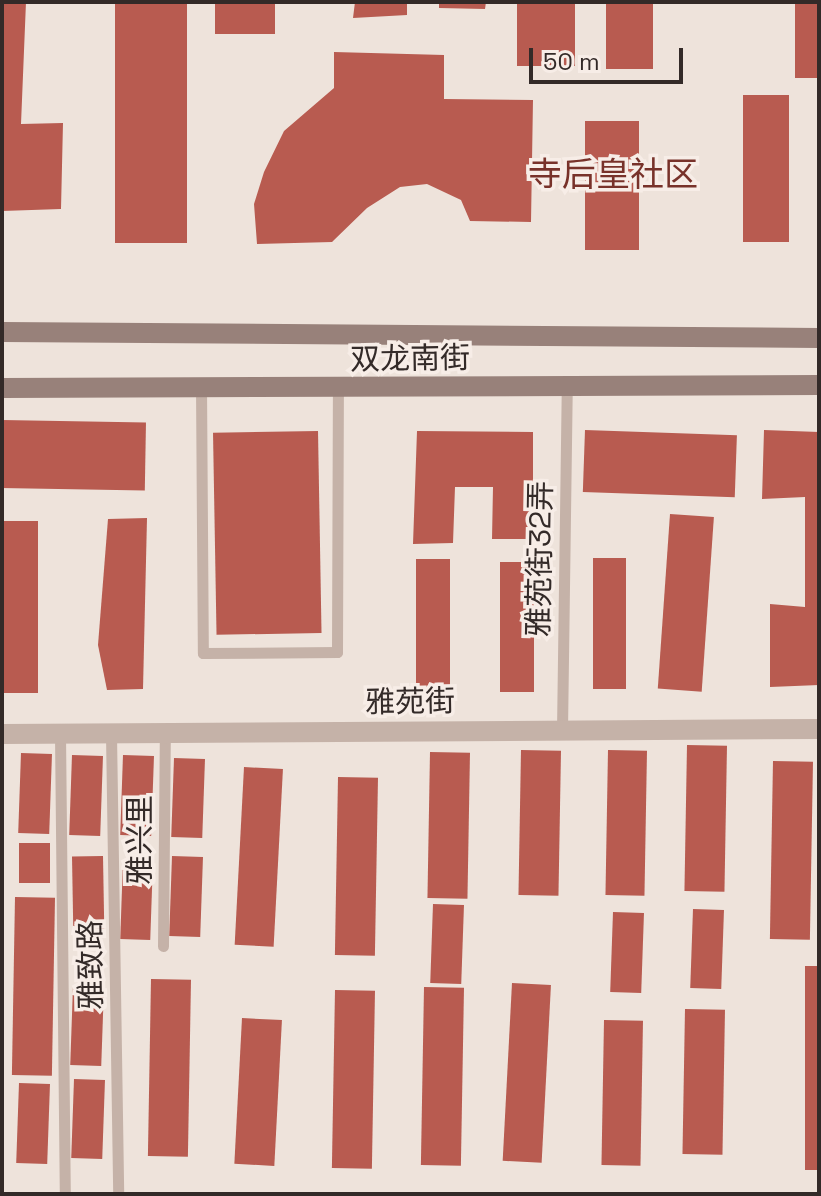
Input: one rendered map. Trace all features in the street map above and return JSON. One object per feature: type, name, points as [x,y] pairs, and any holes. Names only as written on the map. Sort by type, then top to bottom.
[{"type":"main road","name":"双龙南街","points":[[2,332],[819,338]]},
{"type":"main road","name":"双龙南街","points":[[2,388],[201,386],[338,390],[819,385]]},
{"type":"street","name":"雅苑街","points":[[2,734],[819,729]]},
{"type":"lane","points":[[201,386],[203,653],[337,652],[338,390]]},
{"type":"lane","name":"雅苑街32弄","points":[[562,730],[567,388]]},
{"type":"lane","points":[[60,734],[65,1194]]},
{"type":"lane","name":"雅致路","points":[[111,734],[118,1194]]},
{"type":"lane","name":"雅兴里","points":[[163,946],[165,734]]},
{"type":"building","points":[[2,2],[26,2],[21,124],[63,123],[61,209],[2,211]]},
{"type":"building","points":[[115,2],[187,2],[187,243],[115,243]]},
{"type":"building","points":[[215,2],[275,2],[275,34],[215,34]]},
{"type":"building","points":[[355,2],[407,2],[407,15],[353,18]]},
{"type":"building","points":[[439,2],[486,2],[485,9],[439,8]]},
{"type":"building","points":[[517,2],[575,2],[575,66],[517,66]]},
{"type":"building","points":[[606,2],[653,2],[653,69],[606,69]]},
{"type":"building","points":[[795,2],[819,2],[819,78],[795,78]]},
{"type":"building","points":[[334,52],[444,55],[444,99],[533,100],[531,222],[470,221],[461,200],[427,184],[400,187],[367,208],[332,242],[257,244],[254,204],[264,172],[284,131],[334,88]]},
{"type":"building","points":[[743,95],[789,95],[789,242],[743,242]]},
{"type":"building","points":[[585,121],[639,121],[639,250],[585,250]]},
{"type":"building","points":[[2,420],[146,423],[145,491],[2,488]]},
{"type":"building","points":[[585,430],[737,435],[735,497],[583,492]]},
{"type":"building","points":[[764,430],[819,432],[819,685],[770,687],[770,604],[805,607],[805,497],[762,499]]},
{"type":"building","points":[[318,431],[322,633],[217,635],[213,433]]},
{"type":"building","points":[[417,431],[533,432],[533,539],[492,539],[493,487],[455,487],[453,543],[413,544]]},
{"type":"building","points":[[670,514],[714,517],[702,692],[658,689]]},
{"type":"building","points":[[147,518],[143,689],[107,690],[98,645],[108,519]]},
{"type":"building","points":[[2,521],[38,521],[38,693],[2,693]]},
{"type":"building","points":[[593,558],[626,558],[626,689],[593,689]]},
{"type":"building","points":[[416,559],[450,559],[450,690],[416,690]]},
{"type":"building","points":[[500,562],[534,562],[534,692],[500,692]]},
{"type":"building","points":[[687,745],[727,746],[724,892],[684,891]]},
{"type":"building","points":[[521,750],[561,751],[558,896],[518,895]]},
{"type":"building","points":[[608,750],[647,751],[644,896],[605,895]]},
{"type":"building","points":[[430,752],[470,753],[467,899],[427,898]]},
{"type":"building","points":[[21,753],[52,754],[49,834],[18,833]]},
{"type":"building","points":[[72,755],[103,756],[100,836],[69,835]]},
{"type":"building","points":[[123,755],[154,756],[151,836],[120,835]]},
{"type":"building","points":[[174,758],[205,759],[202,838],[171,837]]},
{"type":"building","points":[[773,761],[813,762],[810,940],[770,939]]},
{"type":"building","points":[[244,767],[283,769],[274,947],[235,945]]},
{"type":"building","points":[[338,777],[378,778],[375,956],[335,955]]},
{"type":"building","points":[[19,843],[50,843],[50,883],[19,883]]},
{"type":"building","points":[[103,856],[104,938],[73,939],[72,857]]},
{"type":"building","points":[[172,856],[203,857],[200,937],[169,936]]},
{"type":"building","points":[[123,860],[153,861],[150,940],[120,939]]},
{"type":"building","points":[[15,897],[55,898],[52,1076],[12,1075]]},
{"type":"building","points":[[433,904],[464,905],[461,984],[430,983]]},
{"type":"building","points":[[693,909],[724,910],[721,989],[690,988]]},
{"type":"building","points":[[613,912],[644,913],[641,993],[610,992]]},
{"type":"building","points":[[805,966],[819,966],[819,1170],[805,1170]]},
{"type":"building","points":[[151,979],[191,980],[188,1157],[148,1156]]},
{"type":"building","points":[[512,983],[551,985],[542,1163],[503,1161]]},
{"type":"building","points":[[73,986],[104,987],[101,1066],[70,1065]]},
{"type":"building","points":[[424,987],[464,988],[461,1166],[421,1165]]},
{"type":"building","points":[[335,990],[375,991],[372,1169],[332,1168]]},
{"type":"building","points":[[685,1009],[725,1010],[722,1155],[682,1154]]},
{"type":"building","points":[[242,1018],[282,1020],[274,1166],[234,1164]]},
{"type":"building","points":[[604,1020],[643,1021],[640,1166],[601,1165]]},
{"type":"building","points":[[74,1079],[105,1080],[102,1159],[71,1158]]},
{"type":"building","points":[[19,1083],[50,1084],[47,1164],[16,1163]]},
{"type":"district","name":"寺后皇社区","points":[[613,175]]}]
